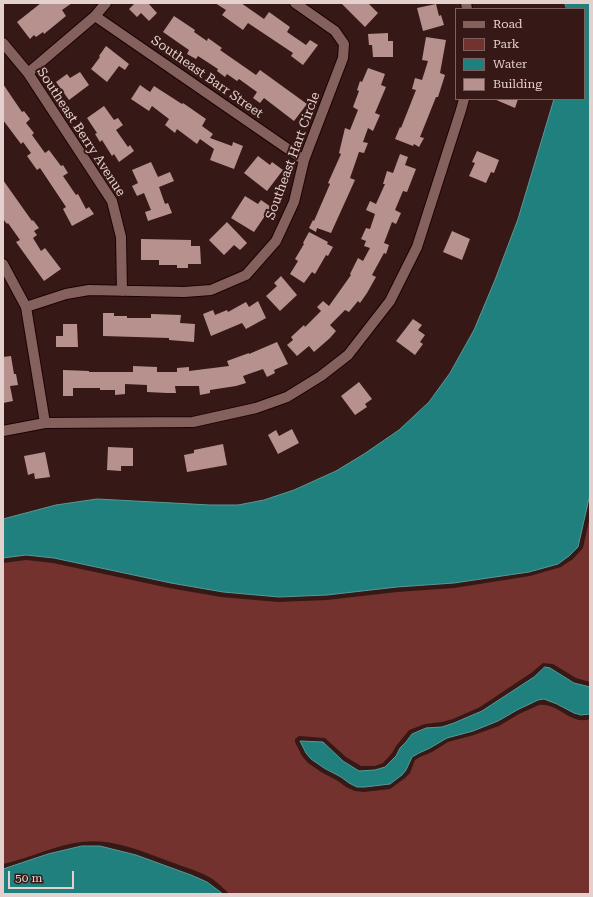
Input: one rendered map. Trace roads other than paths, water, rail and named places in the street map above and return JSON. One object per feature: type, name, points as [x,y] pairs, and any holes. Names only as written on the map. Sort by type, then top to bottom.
[{"type":"street","points":[[28,73],[95,16],[106,3]]},
{"type":"street","name":"Southeast Hart Circle","points":[[26,306],[66,294],[89,290],[184,292],[211,290],[246,275],[276,241],[294,202],[304,160],[343,58],[344,44],[335,31],[295,3]]},
{"type":"street","name":"Southeast Barr Street","points":[[95,16],[304,160]]},
{"type":"street","name":"Southeast Berry Avenue","points":[[3,43],[28,73],[112,201],[121,237],[122,291]]},
{"type":"street","points":[[3,431],[45,422],[193,422],[256,408],[287,397],[321,376],[348,354],[394,294],[417,248],[464,100]]},
{"type":"street","points":[[3,264],[26,306],[45,422]]},
{"type":"water","points":[[565,3],[590,3],[590,494],[578,547],[569,556],[558,564],[529,572],[454,583],[397,587],[327,595],[279,597],[223,592],[171,583],[54,558],[26,555],[3,558],[3,519],[56,505],[97,499],[210,505],[238,505],[264,500],[294,490],[336,471],[399,430],[429,402],[450,373],[474,330],[495,280],[518,219],[554,100],[585,100],[585,8],[567,8]]},
{"type":"water","points":[[545,667],[550,668],[574,683],[590,687],[590,714],[581,715],[544,699],[538,700],[498,721],[473,731],[447,738],[419,753],[412,757],[402,775],[390,784],[357,787],[311,759],[300,741],[323,742],[343,761],[359,771],[375,770],[385,767],[396,756],[400,748],[412,734],[426,728],[442,727],[482,711],[534,677]]},
{"type":"water","points":[[82,846],[100,846],[136,855],[207,882],[223,894],[3,894],[3,869],[48,854]]}]
